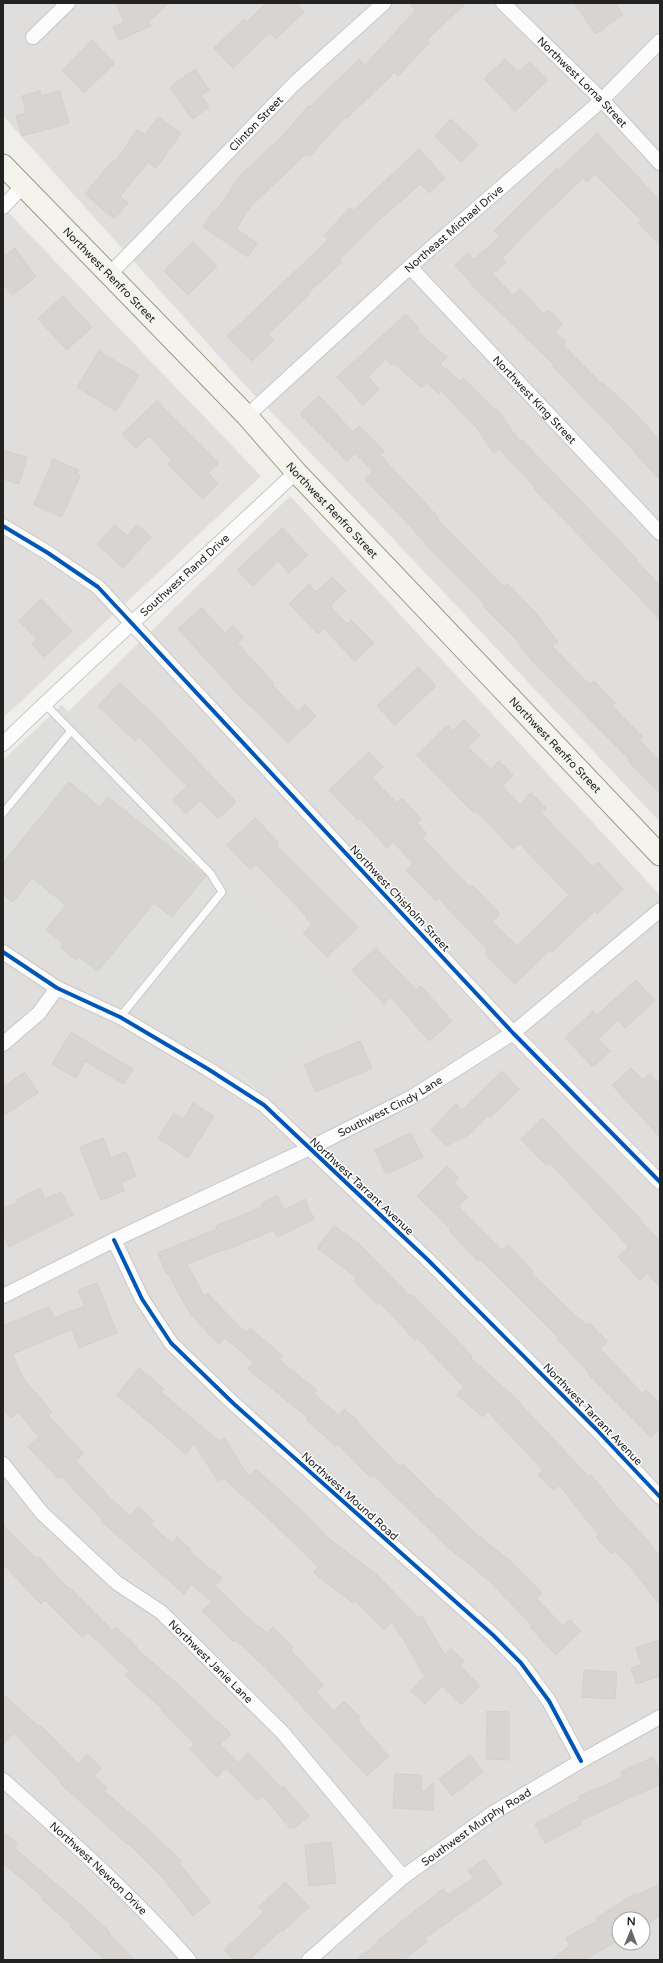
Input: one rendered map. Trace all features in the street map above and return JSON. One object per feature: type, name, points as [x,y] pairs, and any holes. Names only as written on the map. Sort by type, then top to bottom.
[{"type":"main road","name":"Northwest Renfro Street","points":[[3,165],[247,416],[296,472],[660,855]]},
{"type":"street","points":[[33,37],[68,3]]},
{"type":"street","name":"Clinton Street","points":[[109,275],[134,251],[294,84],[384,3]]},
{"type":"street","name":"Northwest Lorna Street","points":[[503,3],[602,100],[660,163]]},
{"type":"street","name":"Northeast Michael Drive","points":[[247,416],[410,267],[602,100],[660,42]]},
{"type":"street","points":[[3,207],[23,186]]},
{"type":"street","name":"Northwest King Street","points":[[410,267],[660,533]]},
{"type":"street","name":"Southwest Rand Drive","points":[[3,744],[131,623],[209,554],[296,472]]},
{"type":"street","name":"Northwest Chisholm Street","points":[[3,526],[48,553],[98,586],[513,1033],[660,1182]]},
{"type":"street","name":"Southwest Cindy Lane","points":[[3,1296],[114,1240],[310,1148],[412,1097],[513,1033],[660,910]]},
{"type":"street","name":"Northwest Tarrant Avenue","points":[[3,952],[57,988],[120,1017],[208,1069],[264,1105],[428,1260],[596,1429],[660,1496]]},
{"type":"street","points":[[3,1044],[39,1013],[57,988]]},
{"type":"street","name":"Northwest Mound Road","points":[[114,1240],[142,1299],[172,1343],[234,1404],[487,1630],[521,1663],[549,1701],[581,1760]]},
{"type":"street","name":"Northwest Janie Lane","points":[[3,1464],[42,1513],[117,1583],[162,1612],[283,1733],[403,1877]]},
{"type":"street","name":"Southwest Murphy Road","points":[[309,1960],[403,1877],[494,1813],[581,1760],[660,1717]]},
{"type":"street","name":"Northwest Newton Drive","points":[[3,1780],[96,1863],[161,1927],[189,1960]]},
{"type":"lane","points":[[44,704],[211,874],[222,892],[120,1017]]},
{"type":"lane","points":[[3,813],[71,731]]},
{"type":"shaded area","points":[[3,3],[660,3],[660,822],[382,527],[244,384],[3,116]]},
{"type":"shaded area","points":[[3,207],[261,476],[3,718]]},
{"type":"shaded area","points":[[290,496],[660,895],[660,1960],[3,1960],[3,925],[216,1054],[256,1090],[346,1008],[68,712]]},
{"type":"shaded area","points":[[62,705],[346,1008],[257,1090],[216,1054],[3,925],[3,760]]},
{"type":"building","points":[[116,3],[169,3],[149,22],[151,26],[119,40],[113,27],[124,22]]},
{"type":"building","points":[[266,3],[296,3],[304,12],[276,39],[270,32],[233,68],[214,48],[244,19],[247,22]]},
{"type":"building","points":[[409,3],[466,3],[427,40],[429,43],[398,76],[395,72],[347,118],[345,117],[309,157],[306,154],[250,207],[236,229],[257,243],[248,257],[203,227],[213,211],[215,213],[240,176],[284,134],[308,106],[310,107],[359,59],[365,65],[416,10]]},
{"type":"building","points":[[574,3],[615,3],[623,14],[596,34]]},
{"type":"building","points":[[92,40],[115,63],[84,93],[62,70]]},
{"type":"building","points":[[505,59],[518,72],[530,62],[548,80],[515,111],[484,79]]},
{"type":"building","points":[[195,69],[209,90],[201,96],[209,107],[192,119],[170,87]]},
{"type":"building","points":[[40,91],[41,96],[60,91],[69,123],[22,136],[16,116],[26,113],[22,96]]},
{"type":"building","points":[[158,117],[181,133],[156,168],[148,162],[120,196],[128,203],[114,219],[85,194],[113,160],[115,162],[137,130],[145,135]]},
{"type":"building","points":[[451,119],[478,145],[461,162],[435,136]]},
{"type":"building","points":[[597,133],[660,201],[660,245],[638,223],[641,220],[595,174],[587,182],[583,178],[539,220],[502,258],[506,263],[492,274],[513,295],[520,289],[544,314],[549,310],[562,324],[555,332],[566,342],[563,345],[601,383],[602,382],[635,413],[660,441],[660,480],[611,426],[553,367],[555,366],[476,289],[455,265],[468,253],[474,259],[500,237],[494,231],[557,168],[559,170]]},
{"type":"building","points":[[419,149],[445,178],[429,193],[420,184],[376,223],[339,260],[342,262],[308,293],[309,295],[268,334],[274,340],[252,361],[227,336],[328,240],[324,235],[350,208],[353,211]]},
{"type":"building","points":[[193,242],[217,266],[188,295],[164,271]]},
{"type":"building","points":[[15,248],[36,277],[12,295],[3,283],[3,257]]},
{"type":"building","points":[[63,296],[92,327],[67,350],[38,319]]},
{"type":"building","points":[[406,314],[419,329],[417,331],[447,357],[440,364],[460,381],[463,378],[495,410],[497,409],[520,442],[522,440],[637,559],[636,560],[660,586],[660,619],[534,489],[535,487],[499,449],[494,453],[476,427],[441,391],[439,394],[427,383],[422,388],[394,363],[391,365],[386,359],[368,377],[379,389],[363,405],[337,377]]},
{"type":"building","points":[[99,351],[139,375],[116,411],[77,387]]},
{"type":"building","points":[[319,396],[353,432],[359,426],[384,451],[380,455],[439,518],[437,519],[504,587],[507,583],[536,613],[558,642],[552,646],[590,685],[594,681],[615,703],[612,706],[643,737],[639,740],[660,762],[660,793],[628,761],[630,760],[532,661],[516,639],[483,606],[485,604],[424,543],[425,542],[365,479],[373,471],[355,453],[347,461],[300,414]]},
{"type":"building","points":[[157,401],[219,463],[208,473],[218,483],[203,499],[168,464],[172,460],[149,436],[136,448],[122,434]]},
{"type":"building","points":[[3,450],[27,457],[19,484],[3,479]]},
{"type":"building","points":[[53,459],[79,470],[77,473],[80,476],[62,517],[34,505]]},
{"type":"building","points":[[115,525],[127,536],[137,525],[151,537],[123,568],[97,544]]},
{"type":"building","points":[[282,528],[308,555],[289,573],[278,561],[253,586],[237,570]]},
{"type":"building","points":[[332,577],[346,591],[330,606],[347,624],[351,620],[374,643],[355,661],[323,628],[318,634],[289,604],[309,584],[316,592]]},
{"type":"building","points":[[41,599],[72,631],[44,657],[32,644],[37,639],[19,621]]},
{"type":"building","points":[[202,608],[225,633],[233,625],[244,637],[237,643],[274,683],[272,685],[298,712],[305,705],[316,716],[288,743],[250,705],[249,706],[178,629]]},
{"type":"building","points":[[418,667],[436,686],[395,725],[377,706]]},
{"type":"building","points":[[120,683],[157,718],[236,802],[218,819],[200,800],[186,814],[172,800],[187,786],[139,737],[135,741],[98,706]]},
{"type":"building","points":[[464,720],[480,735],[468,747],[491,769],[499,761],[513,775],[502,786],[520,804],[531,793],[546,808],[541,813],[593,867],[598,862],[623,889],[597,914],[595,911],[552,952],[550,950],[515,984],[485,954],[488,950],[438,898],[436,901],[406,870],[413,863],[393,842],[387,848],[360,818],[358,820],[329,790],[369,752],[383,767],[372,778],[397,803],[402,798],[421,819],[417,823],[427,834],[422,838],[470,887],[472,885],[500,914],[492,922],[517,946],[569,895],[519,843],[513,849],[476,811],[474,813],[417,755],[447,725],[453,731]]},
{"type":"building","points":[[69,782],[100,807],[108,797],[206,876],[172,917],[154,903],[98,971],[79,957],[76,960],[60,947],[63,943],[46,930],[66,905],[32,878],[13,902],[3,894],[3,863]]},
{"type":"building","points":[[255,818],[278,842],[276,845],[358,927],[327,957],[303,933],[312,925],[306,918],[307,917],[256,864],[250,869],[227,845]]},
{"type":"building","points":[[376,948],[416,990],[421,986],[452,1021],[429,1041],[391,997],[384,1004],[352,970]]},
{"type":"building","points":[[636,980],[655,1001],[625,1028],[618,1020],[598,1039],[610,1051],[593,1067],[565,1038],[593,1011],[597,1015]]},
{"type":"building","points":[[71,1032],[133,1069],[124,1084],[85,1061],[76,1078],[52,1064]]},
{"type":"building","points":[[360,1041],[372,1068],[316,1092],[304,1065]]},
{"type":"building","points":[[631,1068],[643,1080],[650,1074],[660,1085],[660,1137],[612,1085]]},
{"type":"building","points":[[502,1071],[519,1089],[490,1118],[488,1116],[470,1134],[446,1146],[431,1130],[456,1104],[462,1110]]},
{"type":"building","points":[[25,1072],[38,1093],[3,1116],[3,1087]]},
{"type":"building","points":[[193,1103],[214,1116],[188,1158],[158,1138],[174,1113],[183,1119]]},
{"type":"building","points":[[542,1118],[639,1217],[638,1218],[660,1241],[660,1287],[647,1273],[640,1280],[618,1257],[629,1247],[550,1163],[547,1166],[521,1139]]},
{"type":"building","points":[[411,1133],[423,1157],[386,1174],[375,1150]]},
{"type":"building","points":[[103,1138],[111,1158],[126,1152],[136,1176],[121,1182],[124,1191],[101,1200],[80,1147]]},
{"type":"building","points":[[447,1166],[459,1178],[454,1183],[468,1197],[458,1206],[502,1250],[508,1245],[533,1271],[531,1273],[578,1318],[587,1325],[589,1323],[607,1341],[600,1349],[643,1394],[646,1390],[660,1404],[660,1429],[651,1437],[588,1374],[589,1372],[557,1339],[558,1337],[480,1259],[478,1261],[449,1231],[451,1229],[417,1196]]},
{"type":"building","points":[[40,1188],[45,1199],[61,1192],[73,1215],[9,1247],[3,1233],[3,1209],[17,1203],[16,1200]]},
{"type":"building","points":[[277,1196],[284,1210],[305,1199],[314,1219],[277,1237],[274,1230],[187,1264],[204,1296],[207,1293],[246,1333],[250,1328],[283,1356],[279,1360],[317,1390],[314,1394],[339,1416],[344,1409],[358,1421],[357,1422],[400,1467],[403,1464],[438,1499],[439,1498],[474,1532],[509,1560],[542,1593],[536,1598],[563,1626],[570,1620],[581,1631],[556,1655],[530,1627],[532,1625],[486,1578],[445,1545],[374,1475],[371,1478],[338,1444],[336,1446],[306,1420],[308,1418],[248,1369],[254,1363],[225,1338],[219,1344],[191,1315],[167,1272],[166,1273],[158,1253],[217,1229],[216,1226],[262,1207],[261,1204]]},
{"type":"building","points":[[334,1226],[359,1244],[410,1296],[411,1294],[447,1330],[472,1356],[471,1358],[513,1396],[589,1477],[591,1475],[619,1510],[647,1539],[660,1558],[660,1605],[627,1563],[615,1551],[612,1554],[596,1537],[599,1535],[559,1485],[553,1490],[538,1475],[543,1470],[488,1412],[483,1417],[457,1395],[464,1387],[417,1338],[415,1340],[380,1303],[378,1305],[354,1281],[357,1278],[317,1248]]},
{"type":"building","points":[[97,1283],[117,1333],[79,1348],[72,1329],[13,1354],[22,1377],[52,1412],[48,1416],[84,1453],[76,1461],[111,1499],[130,1516],[138,1507],[154,1521],[151,1525],[172,1543],[177,1537],[191,1550],[189,1552],[222,1578],[215,1586],[258,1627],[259,1626],[267,1633],[273,1627],[293,1647],[290,1650],[324,1685],[316,1692],[334,1711],[344,1701],[360,1717],[357,1720],[389,1756],[367,1776],[269,1671],[236,1640],[234,1642],[202,1611],[212,1601],[191,1584],[184,1594],[101,1521],[102,1519],[61,1476],[58,1478],[28,1447],[39,1437],[18,1412],[11,1418],[3,1409],[3,1326],[49,1307],[54,1318],[85,1306],[78,1290]]},
{"type":"building","points":[[139,1368],[164,1389],[161,1392],[219,1441],[224,1438],[249,1477],[256,1469],[298,1507],[325,1534],[324,1535],[376,1574],[419,1618],[422,1616],[445,1655],[451,1649],[464,1661],[460,1666],[480,1686],[461,1705],[442,1686],[425,1704],[411,1691],[425,1676],[392,1621],[384,1630],[355,1601],[353,1603],[314,1573],[318,1567],[268,1518],[223,1478],[218,1481],[194,1444],[186,1454],[117,1395]]},
{"type":"building","points":[[3,1525],[36,1558],[38,1556],[69,1589],[70,1588],[112,1630],[116,1627],[137,1647],[136,1648],[182,1688],[231,1734],[220,1744],[239,1763],[248,1753],[282,1788],[283,1786],[309,1816],[295,1828],[290,1828],[263,1796],[258,1801],[226,1768],[217,1777],[190,1749],[195,1744],[161,1710],[162,1709],[125,1675],[129,1671],[88,1632],[82,1637],[45,1600],[41,1604],[3,1564]]},
{"type":"building","points":[[660,1640],[660,1676],[636,1684],[631,1668],[642,1665],[636,1648]]},
{"type":"building","points":[[584,1670],[617,1672],[615,1699],[582,1697]]},
{"type":"building","points":[[3,1694],[38,1726],[40,1725],[78,1764],[87,1754],[101,1768],[94,1776],[107,1788],[104,1791],[149,1830],[181,1861],[179,1863],[210,1902],[193,1916],[164,1879],[128,1843],[127,1844],[60,1783],[61,1782],[14,1733],[3,1745]]},
{"type":"building","points":[[487,1711],[509,1712],[509,1760],[486,1759]]},
{"type":"building","points":[[470,1755],[483,1772],[452,1796],[439,1779]]},
{"type":"building","points":[[653,1757],[660,1772],[660,1784],[580,1821],[582,1824],[545,1843],[535,1824],[580,1800],[578,1797],[623,1777],[621,1772]]},
{"type":"building","points":[[395,1774],[422,1775],[421,1793],[434,1783],[433,1810],[393,1808]]},
{"type":"building","points":[[3,1832],[17,1843],[14,1848],[110,1932],[109,1934],[134,1960],[105,1960],[70,1927],[71,1925],[42,1899],[44,1898],[3,1863]]},
{"type":"building","points":[[331,1842],[336,1883],[309,1886],[305,1845]]},
{"type":"building","points":[[485,1859],[502,1884],[425,1938],[427,1942],[403,1960],[356,1960],[378,1943],[377,1941],[443,1889],[448,1895],[473,1878],[468,1870]]},
{"type":"building","points":[[285,1882],[309,1907],[282,1932],[281,1930],[249,1960],[234,1960],[224,1950],[264,1912],[259,1907]]},
{"type":"building","points":[[660,1884],[660,1916],[651,1922],[651,1911],[611,1911],[611,1945],[584,1960],[551,1960],[570,1946],[566,1938],[600,1919],[595,1919],[636,1893],[637,1895]]},
{"type":"cycle path","points":[[3,526],[48,553],[98,587],[513,1033],[660,1182]]},
{"type":"cycle path","points":[[3,952],[57,988],[120,1017],[208,1069],[264,1105],[428,1260],[596,1429],[660,1497]]},
{"type":"cycle path","points":[[114,1240],[142,1299],[171,1343],[234,1404],[493,1635],[521,1663],[549,1701],[581,1761]]}]
